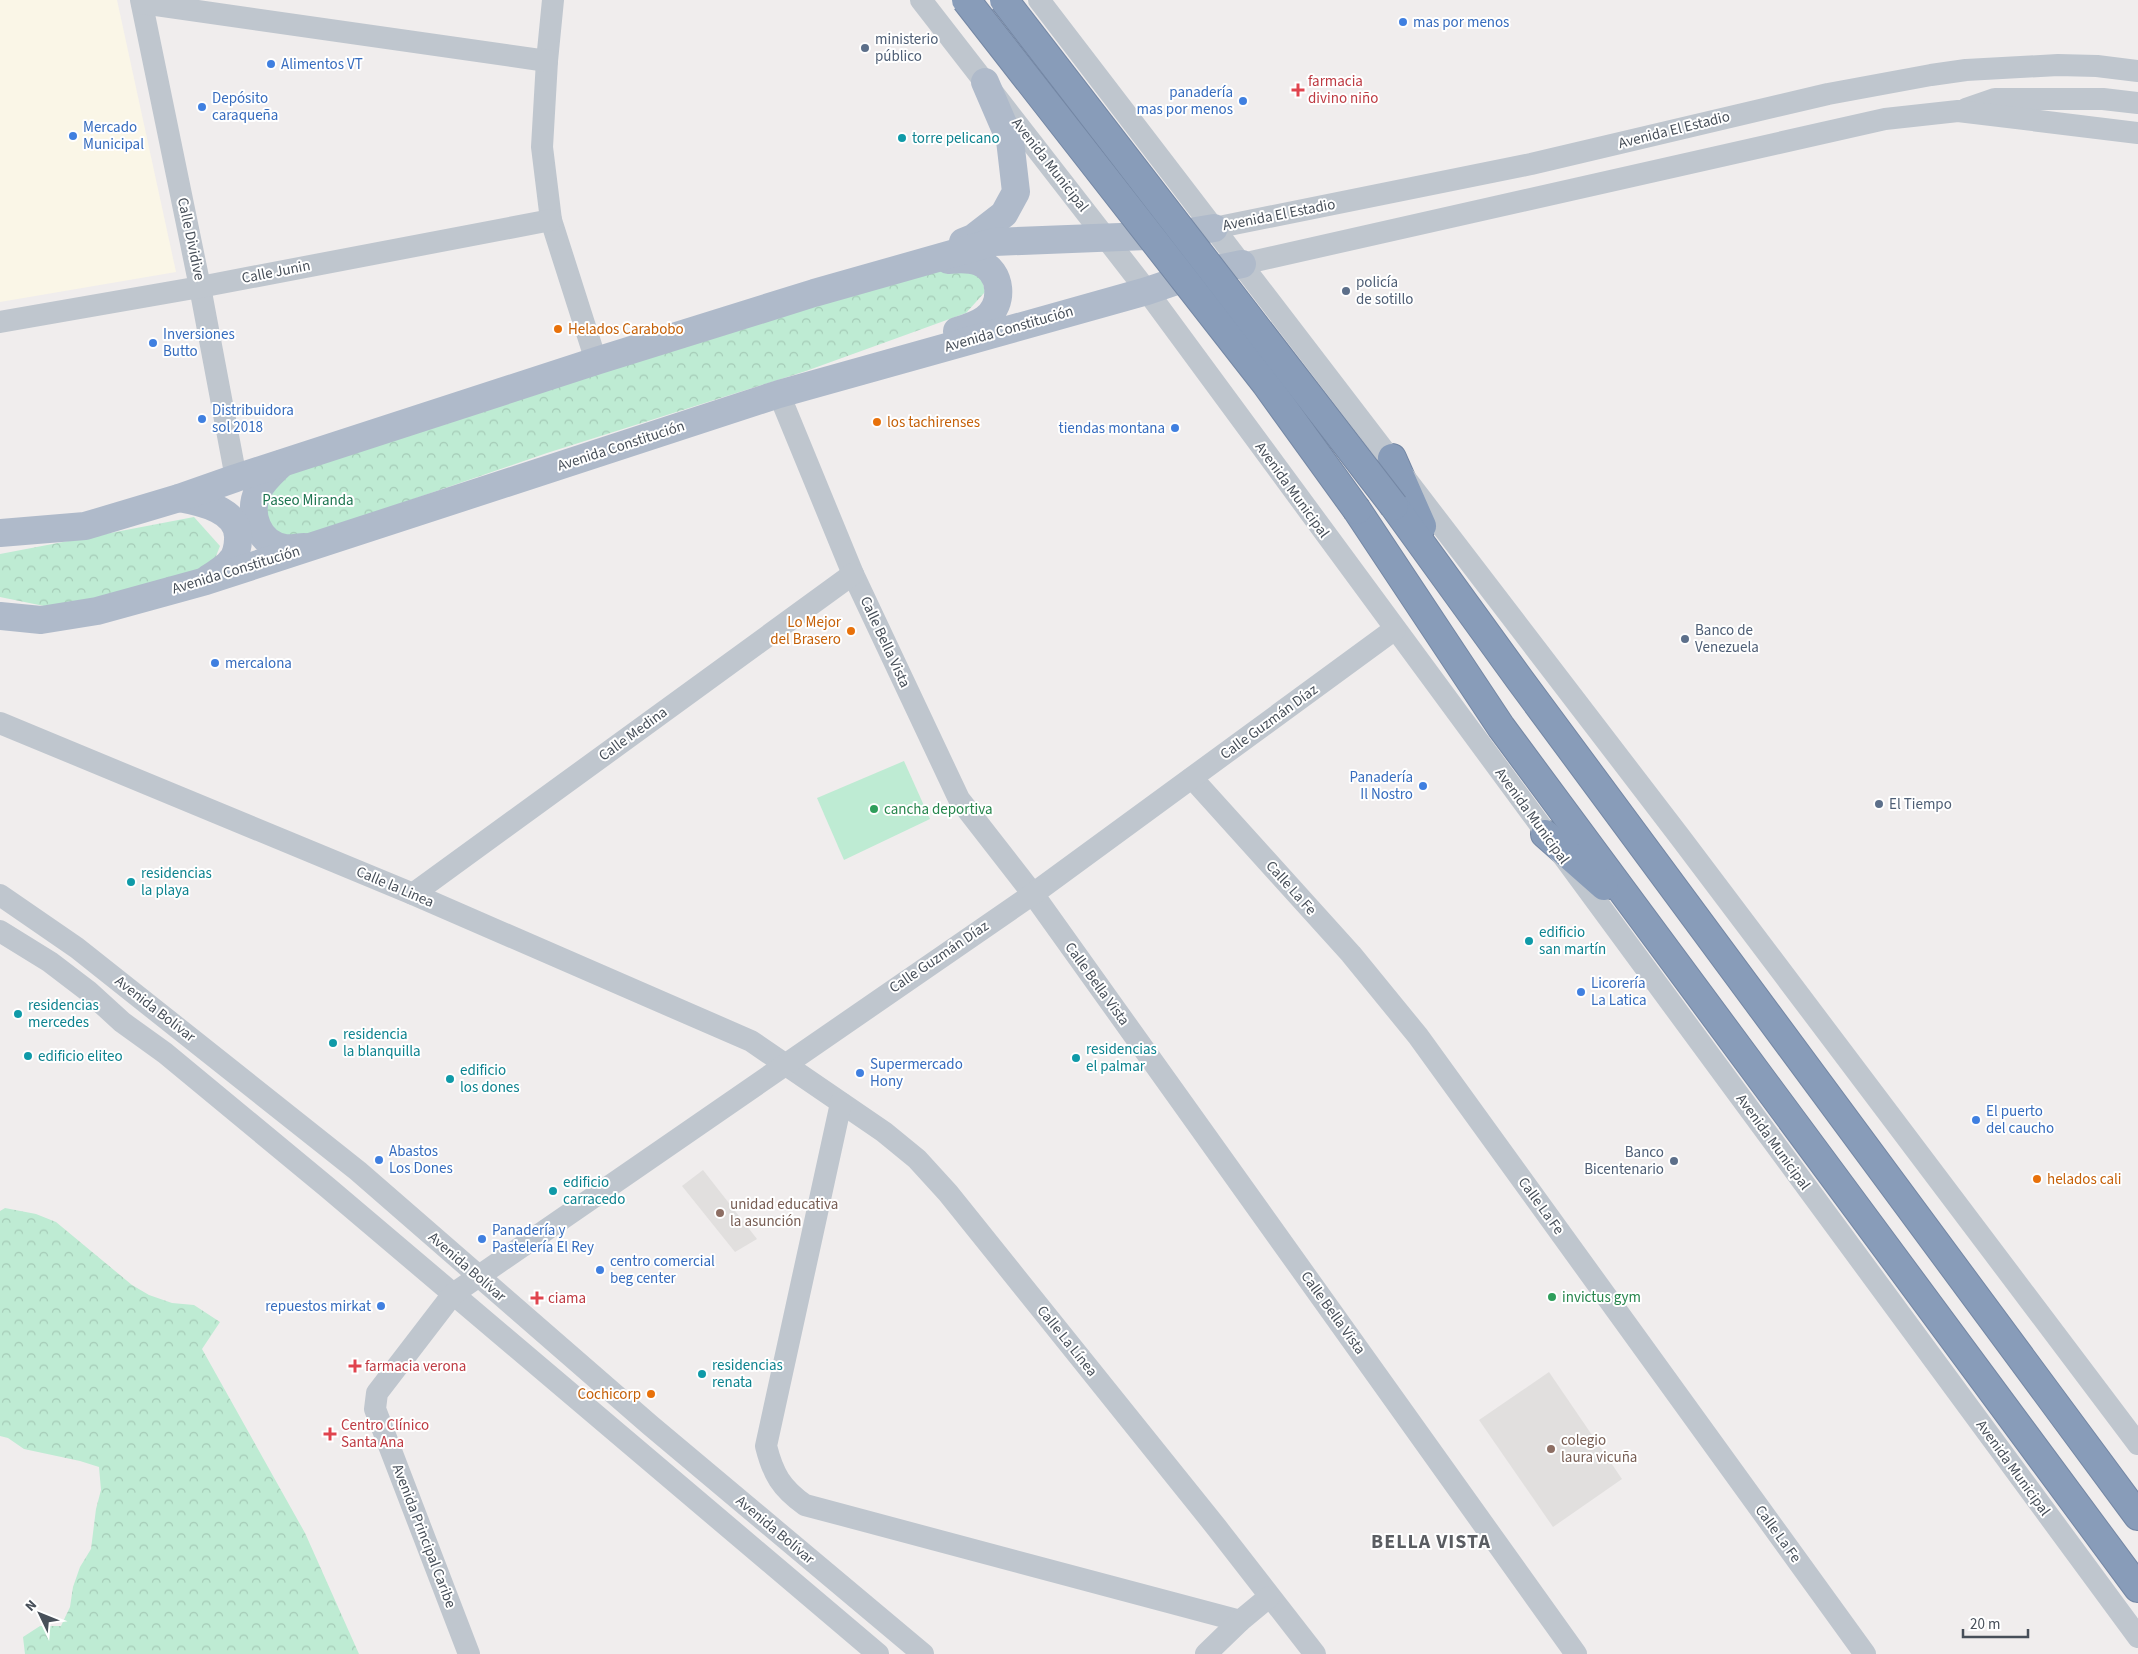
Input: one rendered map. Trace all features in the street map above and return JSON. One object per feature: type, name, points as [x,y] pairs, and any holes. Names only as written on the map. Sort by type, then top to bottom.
[{"type":"highway","name":"Avenida Municipal","points":[[966,0],[1266,384],[1357,510],[1501,727],[2138,1588]]},
{"type":"highway","points":[[1004,0],[1394,506],[2138,1516]]},
{"type":"highway","points":[[1392,458],[1442,573]]},
{"type":"highway","points":[[1545,834],[1645,922]]},
{"type":"main road","points":[[909,266],[973,238],[1004,214],[1016,192],[1010,140],[985,82]]},
{"type":"main road","points":[[0,533],[85,526],[179,498],[596,361],[814,293],[994,242],[1172,235],[1214,228]]},
{"type":"main road","points":[[779,394],[971,327],[986,318],[995,309],[999,286],[995,276],[980,262],[970,259],[949,260],[909,266]]},
{"type":"main road","name":"Avenida Constitución","points":[[0,616],[41,620],[97,611],[206,581],[779,394],[1147,291],[1203,272],[1242,264]]},
{"type":"main road","points":[[281,464],[258,491],[254,505],[255,521],[261,535],[267,541],[285,548],[312,546]]},
{"type":"main road","points":[[179,498],[211,506],[229,517],[235,525],[238,535],[238,547],[232,561],[206,581]]},
{"type":"street","points":[[553,0],[542,147],[551,220],[596,361]]},
{"type":"street","name":"Avenida Municipal","points":[[921,0],[1147,291],[2138,1637]]},
{"type":"street","points":[[1039,0],[1392,458],[2138,1444]]},
{"type":"street","points":[[142,2],[547,61]]},
{"type":"street","name":"Calle Dividive","points":[[142,2],[200,287],[236,478]]},
{"type":"street","name":"Avenida El Estadio","points":[[1214,228],[1532,164],[1828,94],[1931,75],[1966,70],[2058,65],[2097,66],[2138,71]]},
{"type":"street","points":[[1242,264],[1885,119],[1958,111],[1995,99],[2103,99],[2138,103]]},
{"type":"street","points":[[1958,111],[2138,133]]},
{"type":"street","name":"Calle Junin","points":[[0,322],[200,287],[551,220]]},
{"type":"street","name":"Calle Bella Vista","points":[[779,394],[853,574],[959,800],[1033,894],[1576,1654]]},
{"type":"street","name":"Calle Medina","points":[[413,894],[853,574]]},
{"type":"street","name":"Calle Guzmán Díaz","points":[[478,1277],[784,1064],[1033,894],[1394,629]]},
{"type":"street","name":"Calle la Linea","points":[[0,723],[413,894],[751,1041],[784,1064]]},
{"type":"street","name":"Calle La Fe","points":[[1192,778],[1351,954],[1418,1036],[1864,1654]]},
{"type":"street","name":"Avenida Bolívar","points":[[0,895],[77,948],[358,1171],[657,1432],[923,1654]]},
{"type":"street","name":"Avenida Bolívar","points":[[0,931],[50,962],[88,991],[122,1022],[180,1066],[453,1294],[878,1654]]},
{"type":"street","name":"Calle La Línea","points":[[784,1064],[884,1132],[917,1159],[948,1193],[1217,1528],[1315,1654]]},
{"type":"street","points":[[841,1103],[766,1446],[773,1472],[783,1487],[805,1505],[1240,1621]]},
{"type":"street","name":"Avenida Principal Caribe","points":[[469,1654],[375,1409],[377,1393],[453,1294],[478,1277]]},
{"type":"street","points":[[1206,1654],[1240,1621],[1270,1597]]},
{"type":"shaded area","name":"Mercado Municipal","points":[[0,0],[117,0],[176,272],[0,302]]},
{"type":"shaded area","name":"unidad educativa la asunción","points":[[703,1170],[757,1239],[735,1252],[682,1186]]},
{"type":"shaded area","name":"colegio laura vicuña","points":[[1549,1372],[1622,1479],[1553,1527],[1479,1420]]},
{"type":"green space","name":"Paseo Miranda","points":[[959,264],[980,272],[985,292],[966,313],[806,371],[547,453],[303,537],[276,534],[265,519],[266,502],[278,477],[827,297]]},
{"type":"green space","points":[[194,517],[220,546],[211,569],[134,595],[44,606],[0,597],[0,554]]},
{"type":"green space","name":"cancha deportiva","points":[[904,761],[930,819],[844,860],[817,798]]},
{"type":"green space","points":[[5,1208],[36,1214],[56,1222],[132,1285],[149,1295],[172,1303],[194,1305],[220,1322],[202,1349],[305,1533],[359,1654],[25,1654],[23,1637],[40,1626],[61,1626],[70,1607],[73,1587],[80,1567],[91,1549],[96,1509],[101,1490],[99,1467],[24,1449],[8,1438],[0,1436],[0,1211]]},
{"type":"place","name":"mas por menos","points":[[1403,22]]},
{"type":"place","name":"ministerio público","points":[[865,48]]},
{"type":"place","name":"Alimentos VT","points":[[271,64]]},
{"type":"place","name":"farmacia divino niño","points":[[1298,90]]},
{"type":"place","name":"panadería mas por menos","points":[[1243,101]]},
{"type":"place","name":"Depósito caraqueña","points":[[202,107]]},
{"type":"place","name":"Mercado Municipal","points":[[73,136]]},
{"type":"place","name":"torre pelicano","points":[[902,138]]},
{"type":"place","name":"policía de sotillo","points":[[1346,291]]},
{"type":"place","name":"Helados Carabobo","points":[[558,329]]},
{"type":"place","name":"Inversiones Butto","points":[[153,343]]},
{"type":"place","name":"Distribuidora sol 2018","points":[[202,419]]},
{"type":"place","name":"los tachirenses","points":[[877,422]]},
{"type":"place","name":"tiendas montana","points":[[1175,428]]},
{"type":"place","name":"Lo Mejor del Brasero","points":[[851,631]]},
{"type":"place","name":"Banco de Venezuela","points":[[1685,639]]},
{"type":"place","name":"mercalona","points":[[215,663]]},
{"type":"place","name":"Panadería Il Nostro","points":[[1423,786]]},
{"type":"place","name":"El Tiempo","points":[[1879,804]]},
{"type":"place","name":"cancha deportiva","points":[[874,809]]},
{"type":"place","name":"residencias la playa","points":[[131,882]]},
{"type":"place","name":"edificio san martín","points":[[1529,941]]},
{"type":"place","name":"Licorería La Latica","points":[[1581,992]]},
{"type":"place","name":"residencias mercedes","points":[[18,1014]]},
{"type":"place","name":"residencia la blanquilla","points":[[333,1043]]},
{"type":"place","name":"edificio eliteo","points":[[28,1056]]},
{"type":"place","name":"residencias el palmar","points":[[1076,1058]]},
{"type":"place","name":"Supermercado Hony","points":[[860,1073]]},
{"type":"place","name":"edificio los dones","points":[[450,1079]]},
{"type":"place","name":"El puerto del caucho","points":[[1976,1120]]},
{"type":"place","name":"Abastos Los Dones","points":[[379,1160]]},
{"type":"place","name":"Banco Bicentenario","points":[[1674,1161]]},
{"type":"place","name":"helados cali","points":[[2037,1179]]},
{"type":"place","name":"edificio carracedo","points":[[553,1191]]},
{"type":"place","name":"unidad educativa la asunción","points":[[720,1213]]},
{"type":"place","name":"Panadería y Pastelería El Rey","points":[[482,1239]]},
{"type":"place","name":"centro comercial beg center","points":[[600,1270]]},
{"type":"place","name":"invictus gym","points":[[1552,1297]]},
{"type":"place","name":"ciama","points":[[537,1298]]},
{"type":"place","name":"repuestos mirkat","points":[[381,1306]]},
{"type":"place","name":"farmacia verona","points":[[355,1366]]},
{"type":"place","name":"residencias renata","points":[[702,1374]]},
{"type":"place","name":"Cochicorp","points":[[651,1394]]},
{"type":"place","name":"Centro Clínico Santa Ana","points":[[330,1434]]},
{"type":"place","name":"colegio laura vicuña","points":[[1551,1449]]},
{"type":"district","name":"BELLA VISTA","points":[[1431,1542]]}]
